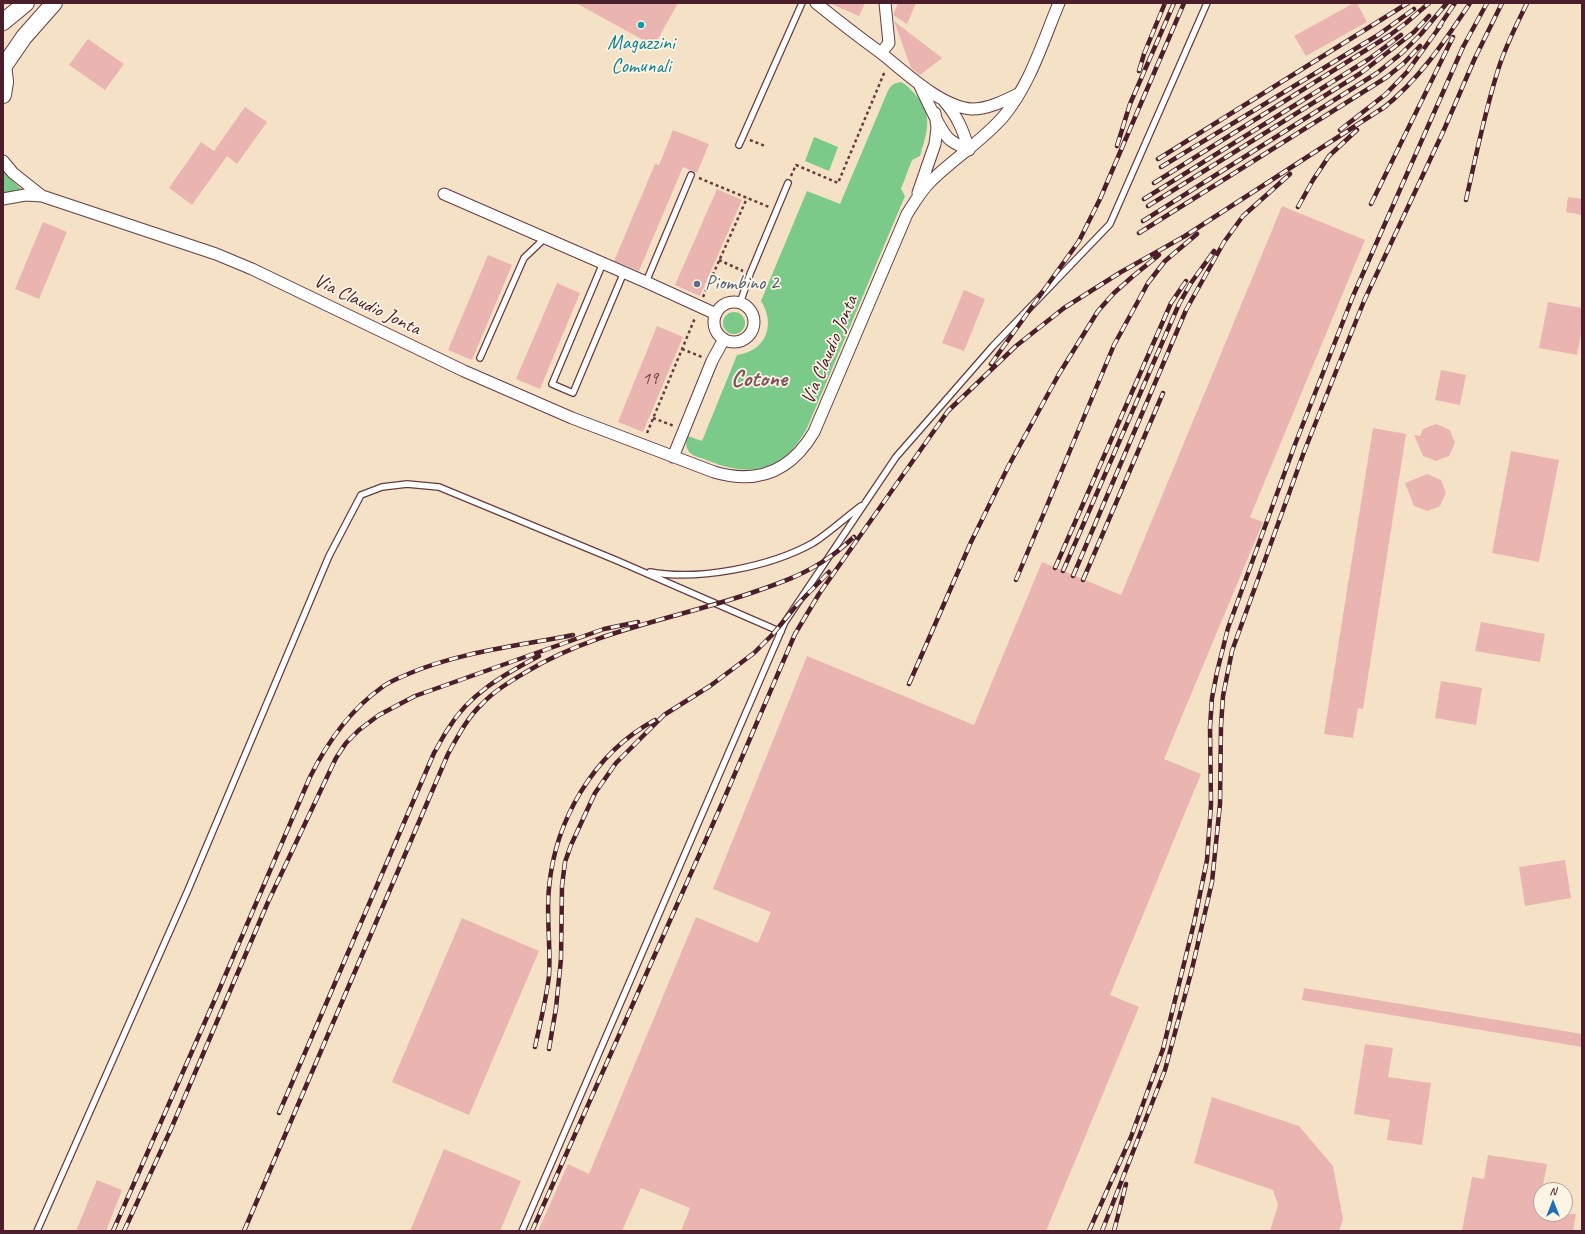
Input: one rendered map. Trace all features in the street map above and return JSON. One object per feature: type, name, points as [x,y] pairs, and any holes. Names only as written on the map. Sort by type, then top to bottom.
[{"type":"main road","points":[[3,22],[26,3]]},
{"type":"main road","points":[[3,95],[5,82],[4,65],[24,37],[54,3]]},
{"type":"street","points":[[816,3],[919,84],[942,99],[962,107],[972,109],[986,107],[1018,94]]},
{"type":"street","points":[[881,53],[889,43],[885,3]]},
{"type":"street","name":"Via Claudio Jonta","points":[[3,199],[25,195],[42,196],[216,254],[252,269],[464,371],[572,418],[714,472],[742,478],[758,476],[772,472],[784,466],[797,456],[806,445],[814,432],[907,214],[916,199],[929,183],[969,150],[1003,117],[1027,79],[1059,3]]},
{"type":"street","points":[[919,84],[941,127],[949,138],[958,145],[969,150]]},
{"type":"street","points":[[942,99],[952,110],[962,126],[969,150]]},
{"type":"street","points":[[916,199],[935,144],[935,114]]},
{"type":"street","name":"Via Claudio Jonta","points":[[3,161],[13,173],[42,196]]},
{"type":"street","points":[[444,194],[700,305],[716,314]]},
{"type":"street","points":[[733,302],[740,303],[752,312],[754,327],[751,334],[745,339],[738,342],[731,342],[719,335],[715,328],[714,321],[720,308],[733,302]]},
{"type":"street","points":[[673,457],[712,361],[724,339]]},
{"type":"lane","points":[[739,145],[802,3]]},
{"type":"lane","points":[[522,1231],[785,622],[896,457],[993,346],[1110,224],[1207,3]]},
{"type":"lane","points":[[646,282],[691,175]]},
{"type":"lane","points":[[740,303],[750,274],[788,183]]},
{"type":"lane","points":[[480,358],[524,258],[545,238]]},
{"type":"lane","points":[[603,263],[552,384],[573,393],[624,272]]},
{"type":"lane","points":[[37,1231],[188,890],[329,556],[360,495],[382,487],[407,484],[439,487],[638,570],[781,632]]},
{"type":"lane","points":[[638,570],[664,575],[714,573],[774,560],[813,542],[865,503]]},
{"type":"path","points":[[788,183],[796,165],[838,183],[886,68]]},
{"type":"path","points":[[743,136],[765,146]]},
{"type":"path","points":[[691,175],[777,210]]},
{"type":"path","points":[[642,445],[719,260],[747,198]]},
{"type":"path","points":[[719,260],[750,274]]},
{"type":"path","points":[[682,349],[712,361]]},
{"type":"path","points":[[653,418],[684,430]]},
{"type":"green space","points":[[901,82],[915,94],[925,109],[927,117],[927,131],[925,139],[920,156],[912,160],[901,189],[905,196],[807,428],[800,440],[783,459],[763,468],[737,469],[694,455],[686,446],[688,436],[702,441],[737,355],[747,353],[755,348],[766,336],[768,319],[761,301],[807,191],[840,204],[888,91],[894,84]]},
{"type":"green space","points":[[814,137],[838,147],[829,171],[805,161]]},
{"type":"green space","points":[[3,171],[22,190],[3,193]]},
{"type":"green space","points":[[734,312],[742,315],[745,323],[742,331],[734,334],[726,331],[723,323],[726,315]]},
{"type":"building","name":"Magazzini Comunali","points":[[576,3],[678,3],[654,46]]},
{"type":"building","points":[[829,3],[865,3],[859,16]]},
{"type":"building","points":[[898,3],[916,3],[907,24],[893,15]]},
{"type":"building","points":[[1354,3],[1357,3],[1367,22],[1306,56],[1294,36]]},
{"type":"building","points":[[894,21],[942,58],[920,75],[911,68]]},
{"type":"building","points":[[88,39],[124,64],[105,90],[69,65]]},
{"type":"building","points":[[245,107],[267,122],[237,164],[227,156],[192,205],[169,188],[201,142],[214,151]]},
{"type":"building","points":[[673,130],[709,144],[697,173],[683,167],[639,271],[614,261],[655,164],[659,165]]},
{"type":"building","points":[[717,189],[742,200],[700,296],[675,285]]},
{"type":"building","points":[[1568,197],[1582,199],[1582,215],[1566,212]]},
{"type":"building","points":[[1282,206],[1365,240],[1250,517],[1263,522],[1164,759],[1201,774],[1110,995],[1139,1007],[1046,1231],[681,1231],[690,1208],[641,1188],[622,1231],[538,1231],[568,1164],[589,1174],[696,917],[758,943],[771,912],[713,889],[807,656],[974,725],[1042,562],[1121,595]]},
{"type":"building","points":[[43,222],[67,232],[39,299],[15,289]]},
{"type":"building","points":[[488,255],[512,265],[472,360],[448,350]]},
{"type":"building","points":[[557,283],[580,293],[540,389],[516,379]]},
{"type":"building","points":[[964,290],[985,299],[964,351],[942,343]]},
{"type":"building","points":[[1548,302],[1582,308],[1582,328],[1577,355],[1539,348]]},
{"type":"building","points":[[657,326],[683,337],[643,432],[618,422]]},
{"type":"building","points":[[1441,370],[1466,375],[1460,405],[1435,400]]},
{"type":"building","points":[[1436,424],[1450,430],[1455,443],[1449,456],[1436,461],[1423,456],[1414,435],[1420,436],[1423,429]]},
{"type":"building","points":[[1373,428],[1406,434],[1363,709],[1358,708],[1353,738],[1324,734]]},
{"type":"building","points":[[1511,451],[1559,460],[1539,562],[1492,553]]},
{"type":"building","points":[[1427,474],[1441,480],[1446,493],[1440,506],[1427,511],[1414,506],[1405,483]]},
{"type":"building","points":[[1481,622],[1545,634],[1540,662],[1475,651]]},
{"type":"building","points":[[1441,681],[1482,688],[1476,725],[1435,718]]},
{"type":"building","points":[[1565,860],[1571,898],[1525,906],[1519,867]]},
{"type":"building","points":[[462,918],[539,951],[469,1115],[392,1082]]},
{"type":"building","points":[[1304,988],[1582,1034],[1582,1047],[1302,1000]]},
{"type":"building","points":[[1365,1044],[1393,1048],[1388,1077],[1431,1083],[1422,1145],[1387,1140],[1390,1120],[1354,1114]]},
{"type":"building","points":[[1212,1097],[1299,1126],[1333,1166],[1343,1219],[1339,1231],[1270,1231],[1278,1205],[1273,1190],[1194,1163]]},
{"type":"building","points":[[444,1149],[521,1181],[500,1231],[410,1231]]},
{"type":"building","points":[[1488,1155],[1547,1164],[1544,1182],[1533,1182],[1533,1222],[1573,1222],[1573,1214],[1576,1214],[1573,1231],[1462,1231],[1472,1177],[1484,1179]]},
{"type":"building","points":[[97,1180],[122,1190],[106,1231],[76,1231]]},
{"type":"railway","points":[[1139,71],[1144,54],[1165,3]]},
{"type":"railway","points":[[1117,146],[1130,104],[1174,3]]},
{"type":"railway","points":[[991,364],[1079,241],[1100,199],[1184,3]]},
{"type":"railway","points":[[1158,159],[1408,3]]},
{"type":"railway","points":[[1154,183],[1390,35],[1429,3]]},
{"type":"railway","points":[[1143,221],[1377,73],[1402,53],[1421,34],[1447,3]]},
{"type":"railway","points":[[1438,28],[1455,3]]},
{"type":"railway","points":[[1382,109],[1408,86],[1430,60],[1470,3]]},
{"type":"railway","points":[[1089,1231],[1131,1137],[1163,1049],[1194,923],[1207,860],[1211,804],[1210,727],[1212,698],[1228,628],[1294,447],[1353,296],[1463,47],[1487,3]]},
{"type":"railway","points":[[1102,1231],[1165,1070],[1192,969],[1212,882],[1220,804],[1223,696],[1232,651],[1304,452],[1364,301],[1443,132],[1475,58],[1502,3]]},
{"type":"railway","points":[[1466,200],[1494,83],[1508,43],[1527,3]]},
{"type":"railway","points":[[1161,167],[1378,35],[1414,9]]},
{"type":"railway","points":[[1148,206],[1361,73],[1414,32],[1429,16]]},
{"type":"railway","points":[[1340,130],[1386,94],[1407,72],[1441,25]]},
{"type":"railway","points":[[1144,199],[1369,59],[1401,35]]},
{"type":"railway","points":[[1371,204],[1453,37]]},
{"type":"railway","points":[[1139,233],[1387,77],[1404,63],[1420,46]]},
{"type":"railway","points":[[532,1231],[724,799],[795,634],[819,594],[948,411],[1016,346],[1064,308],[1121,272],[1185,236],[1386,106]]},
{"type":"railway","points":[[1298,207],[1313,180],[1329,156],[1357,130]]},
{"type":"railway","points":[[1073,576],[1186,310],[1224,242],[1243,216],[1290,174]]},
{"type":"railway","points":[[1016,580],[1114,345],[1148,283],[1165,261],[1197,234]]},
{"type":"railway","points":[[1063,571],[1179,304],[1191,283],[1214,251]]},
{"type":"railway","points":[[909,684],[971,542],[1009,465],[1059,374],[1098,311],[1114,293],[1159,255]]},
{"type":"railway","points":[[1055,568],[1171,303],[1186,281]]},
{"type":"railway","points":[[1083,580],[1163,393]]},
{"type":"railway","points":[[244,1231],[448,754],[463,728],[477,709],[503,686],[526,672],[580,645],[638,626],[726,601],[783,582],[820,564],[854,537]]},
{"type":"railway","points":[[549,1049],[556,1008],[561,959],[562,886],[565,862],[571,845],[595,793],[616,763],[664,715],[710,686],[754,653],[829,572]]},
{"type":"railway","points":[[124,1231],[171,1129],[268,902],[336,758],[346,743],[359,730],[379,715],[415,696],[604,629],[638,622]]},
{"type":"railway","points":[[113,1231],[219,990],[310,777],[331,740],[340,728],[369,697],[387,684],[427,666],[510,646],[573,635]]},
{"type":"railway","points":[[279,1113],[434,753],[456,717],[466,706],[488,686],[539,656]]},
{"type":"railway","points":[[535,1047],[545,1003],[549,976],[549,888],[553,863],[560,838],[569,814],[581,791],[596,770],[633,734],[655,720]]},
{"type":"railway","points":[[1114,1231],[1126,1184]]},
{"type":"place","name":"Magazzini Comunali","points":[[641,25]]},
{"type":"place","name":"Piombino 2","points":[[697,284]]},
{"type":"district","name":"Cotone","points":[[759,380]]}]
